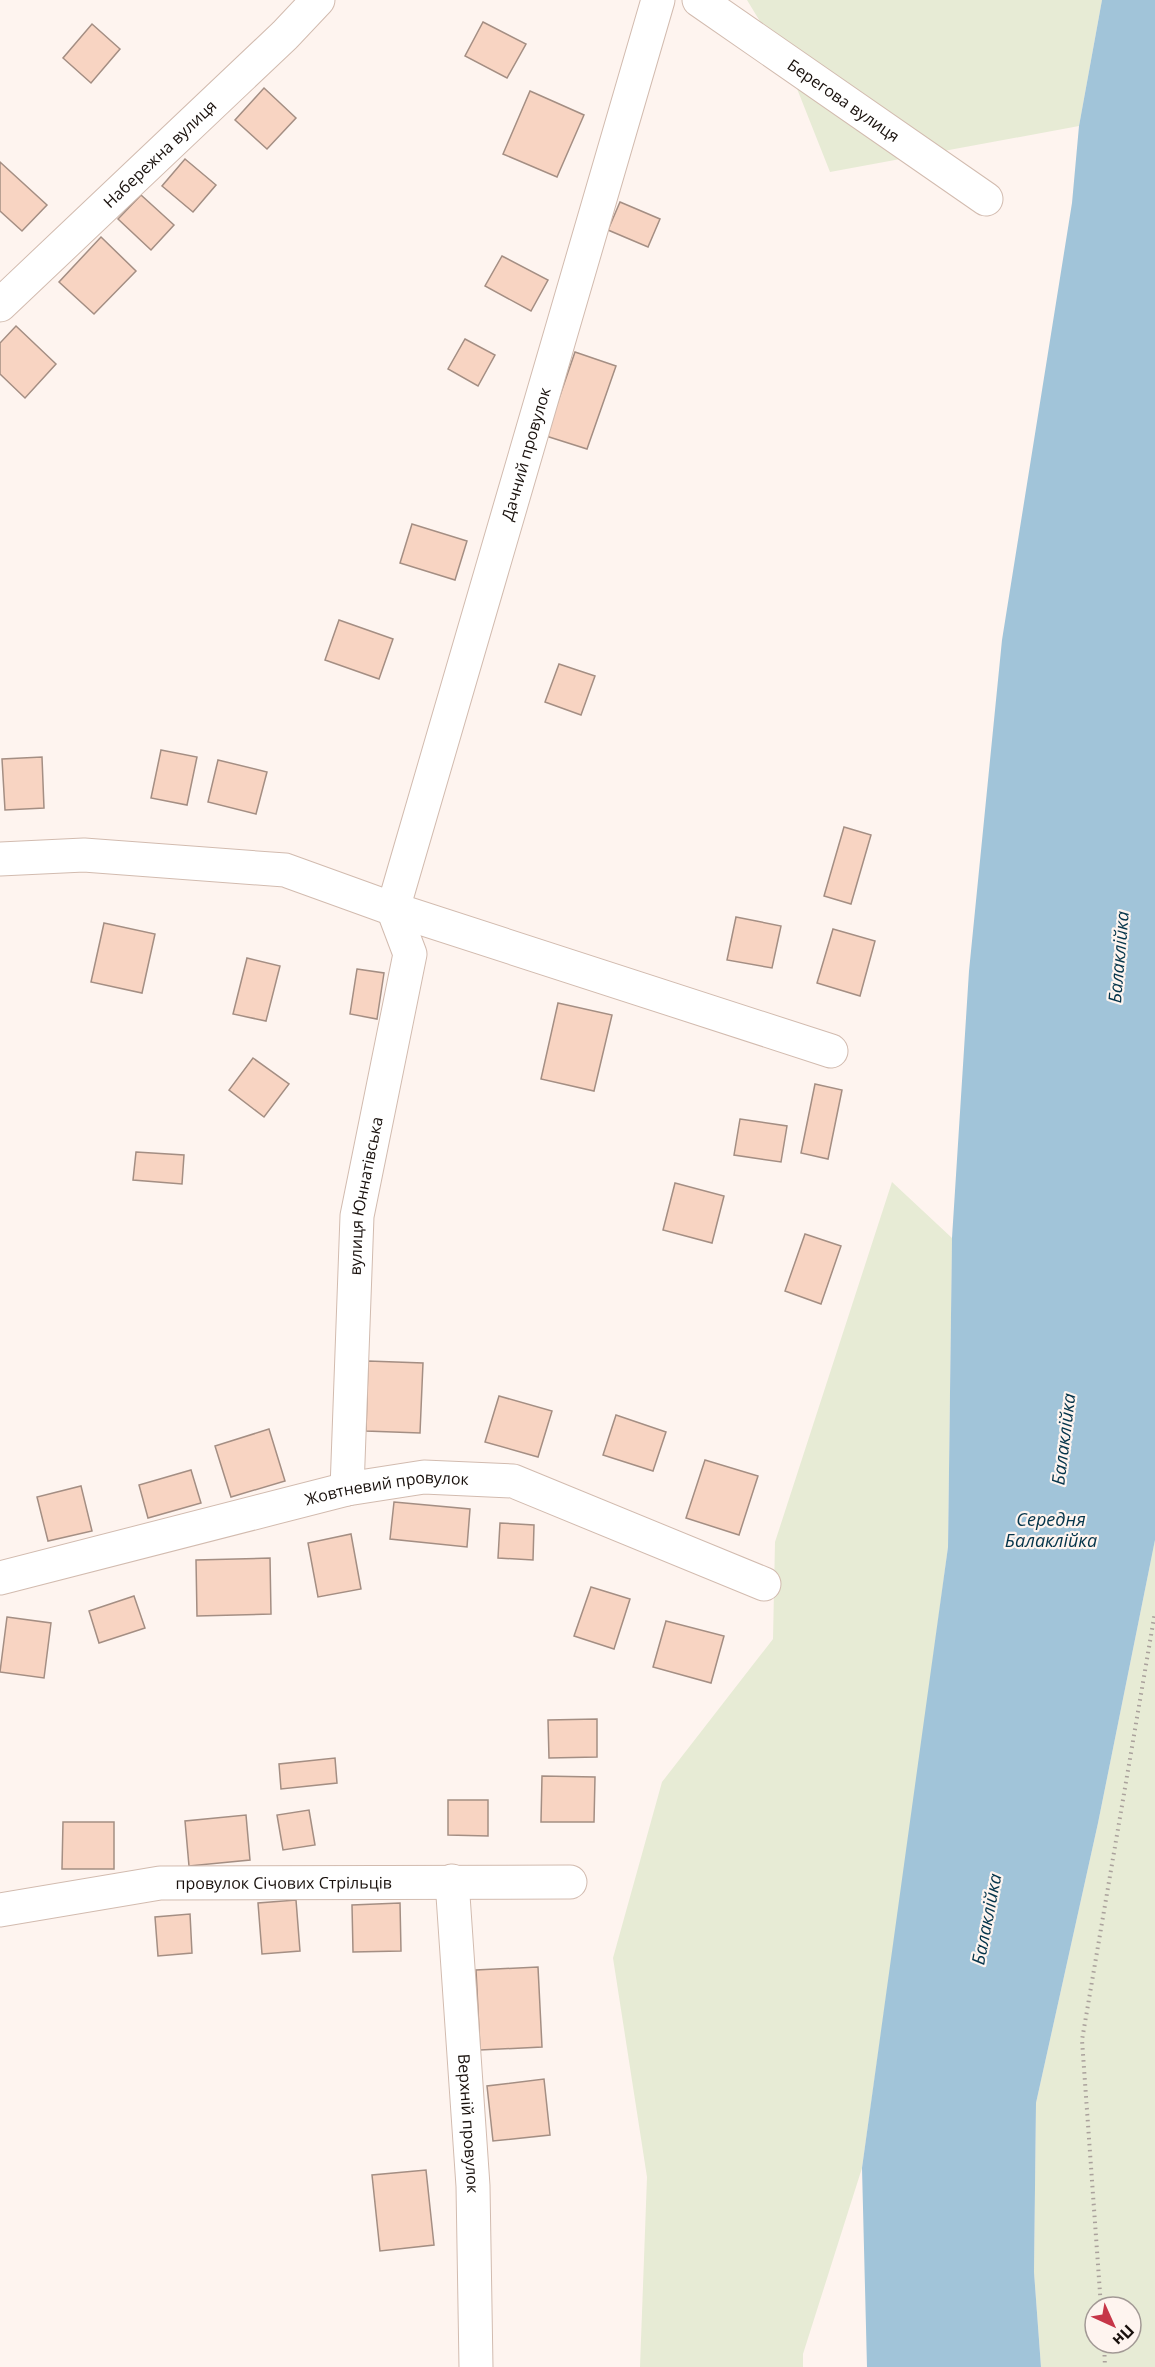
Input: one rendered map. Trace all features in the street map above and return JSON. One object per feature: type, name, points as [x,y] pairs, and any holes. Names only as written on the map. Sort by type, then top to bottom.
[{"type":"street","name":"Набережна вулиця","points":[[0,305],[277,43],[318,0]]},
{"type":"street","name":"Дачний провулок","points":[[393,909],[658,0]]},
{"type":"street","name":"Берегова вулиця","points":[[699,0],[986,199]]},
{"type":"street","points":[[0,859],[84,855],[285,870],[393,909],[831,1051]]},
{"type":"street","name":"вулиця Юннатівська","points":[[347,1490],[357,1216],[410,954],[393,909]]},
{"type":"street","name":"Жовтневий провулок","points":[[0,1578],[347,1490],[424,1477],[513,1481],[764,1584]]},
{"type":"street","name":"Верхній провулок","points":[[452,1881],[473,2186],[476,2367]]},
{"type":"street","name":"провулок Січових Стрільців","points":[[0,1910],[160,1883],[570,1882]]},
{"type":"path","points":[[1100,2295],[1082,2040],[1155,1612]]},
{"type":"green space","points":[[747,0],[1102,0],[1079,126],[830,172],[790,71]]},
{"type":"green space","points":[[892,1182],[952,1238],[948,1547],[862,2168],[803,2354],[803,2367],[640,2367],[647,2177],[613,1958],[662,1782],[773,1639],[775,1542]]},
{"type":"green space","points":[[1155,1540],[1155,2367],[1041,2367],[1034,2272],[1036,2103],[1098,1823]]},
{"type":"water","name":"Середня Балаклійка","points":[[1102,0],[1155,0],[1155,1540],[1098,1823],[1036,2103],[1034,2272],[1041,2367],[867,2367],[862,2168],[948,1547],[952,1238],[969,971],[1002,640],[1072,203],[1079,126]]},
{"type":"building","points":[[483,22],[526,44],[507,78],[465,56]]},
{"type":"building","points":[[92,24],[120,49],[91,83],[63,58]]},
{"type":"building","points":[[264,88],[296,118],[267,149],[235,120]]},
{"type":"building","points":[[530,91],[584,115],[557,177],[503,154]]},
{"type":"building","points":[[185,159],[216,185],[193,212],[162,186]]},
{"type":"building","points":[[0,162],[47,205],[22,231],[0,211]]},
{"type":"building","points":[[141,195],[174,225],[151,250],[118,219]]},
{"type":"building","points":[[620,202],[660,219],[648,247],[608,230]]},
{"type":"building","points":[[101,237],[136,271],[94,314],[59,282]]},
{"type":"building","points":[[502,256],[548,280],[531,311],[485,286]]},
{"type":"building","points":[[16,326],[56,364],[25,398],[0,374],[0,343]]},
{"type":"building","points":[[465,339],[495,355],[478,386],[448,369]]},
{"type":"building","points":[[575,352],[616,366],[587,449],[546,436]]},
{"type":"building","points":[[412,524],[467,541],[455,580],[400,563]]},
{"type":"building","points":[[339,620],[393,639],[379,679],[325,660]]},
{"type":"building","points":[[559,664],[595,676],[581,715],[545,702]]},
{"type":"building","points":[[161,750],[197,757],[187,805],[151,798]]},
{"type":"building","points":[[42,757],[44,808],[5,810],[2,759]]},
{"type":"building","points":[[218,760],[267,772],[256,814],[208,802]]},
{"type":"building","points":[[844,827],[871,835],[851,904],[824,896]]},
{"type":"building","points":[[736,917],[781,926],[772,968],[727,960]]},
{"type":"building","points":[[104,923],[155,934],[142,993],[91,982]]},
{"type":"building","points":[[833,929],[875,941],[860,996],[817,983]]},
{"type":"building","points":[[247,958],[280,966],[266,1021],[233,1014]]},
{"type":"building","points":[[357,969],[384,973],[377,1019],[350,1014]]},
{"type":"building","points":[[558,1003],[612,1015],[594,1091],[541,1079]]},
{"type":"building","points":[[253,1058],[289,1084],[264,1117],[229,1090]]},
{"type":"building","points":[[815,1084],[842,1090],[828,1159],[801,1153]]},
{"type":"building","points":[[740,1119],[787,1126],[781,1162],[734,1155]]},
{"type":"building","points":[[136,1152],[184,1155],[182,1184],[133,1180]]},
{"type":"building","points":[[675,1183],[724,1196],[712,1243],[663,1230]]},
{"type":"building","points":[[805,1234],[841,1246],[821,1304],[785,1291]]},
{"type":"building","points":[[368,1361],[423,1363],[420,1433],[366,1431]]},
{"type":"building","points":[[499,1396],[552,1411],[538,1457],[485,1442]]},
{"type":"building","points":[[616,1415],[666,1432],[653,1471],[603,1455]]},
{"type":"building","points":[[269,1429],[285,1481],[231,1497],[215,1446]]},
{"type":"building","points":[[705,1460],[758,1476],[739,1535],[686,1518]]},
{"type":"building","points":[[191,1470],[201,1503],[148,1518],[139,1485]]},
{"type":"building","points":[[81,1486],[92,1531],[48,1541],[37,1497]]},
{"type":"building","points":[[394,1502],[470,1509],[467,1547],[390,1539]]},
{"type":"building","points":[[500,1523],[534,1525],[533,1560],[498,1558]]},
{"type":"building","points":[[351,1534],[361,1589],[318,1597],[308,1543]]},
{"type":"building","points":[[270,1558],[271,1614],[197,1616],[196,1560]]},
{"type":"building","points":[[591,1587],[630,1599],[614,1649],[574,1636]]},
{"type":"building","points":[[134,1596],[145,1628],[99,1643],[89,1611]]},
{"type":"building","points":[[7,1617],[51,1623],[44,1678],[0,1672]]},
{"type":"building","points":[[666,1621],[724,1636],[711,1683],[653,1667]]},
{"type":"building","points":[[597,1719],[597,1757],[549,1758],[548,1720]]},
{"type":"building","points":[[335,1758],[337,1783],[281,1789],[279,1764]]},
{"type":"building","points":[[542,1776],[595,1777],[594,1822],[541,1822]]},
{"type":"building","points":[[448,1800],[488,1800],[488,1836],[448,1835]]},
{"type":"building","points":[[309,1810],[315,1845],[283,1850],[277,1815]]},
{"type":"building","points":[[246,1815],[250,1860],[189,1866],[185,1821]]},
{"type":"building","points":[[63,1822],[114,1822],[114,1869],[62,1869]]},
{"type":"building","points":[[296,1900],[300,1951],[262,1954],[258,1903]]},
{"type":"building","points":[[400,1903],[401,1951],[353,1952],[352,1905]]},
{"type":"building","points":[[190,1914],[192,1953],[158,1956],[155,1917]]},
{"type":"building","points":[[538,1967],[542,2047],[480,2050],[476,1970]]},
{"type":"building","points":[[544,2079],[550,2135],[493,2141],[487,2086]]},
{"type":"building","points":[[426,2170],[434,2245],[380,2251],[372,2175]]},
{"type":"water label","name":"Балаклійка","points":[[1118,957]]},
{"type":"water label","name":"Балаклійка","points":[[1063,1439]]},
{"type":"water label","name":"Балаклійка","points":[[986,1919]]}]
